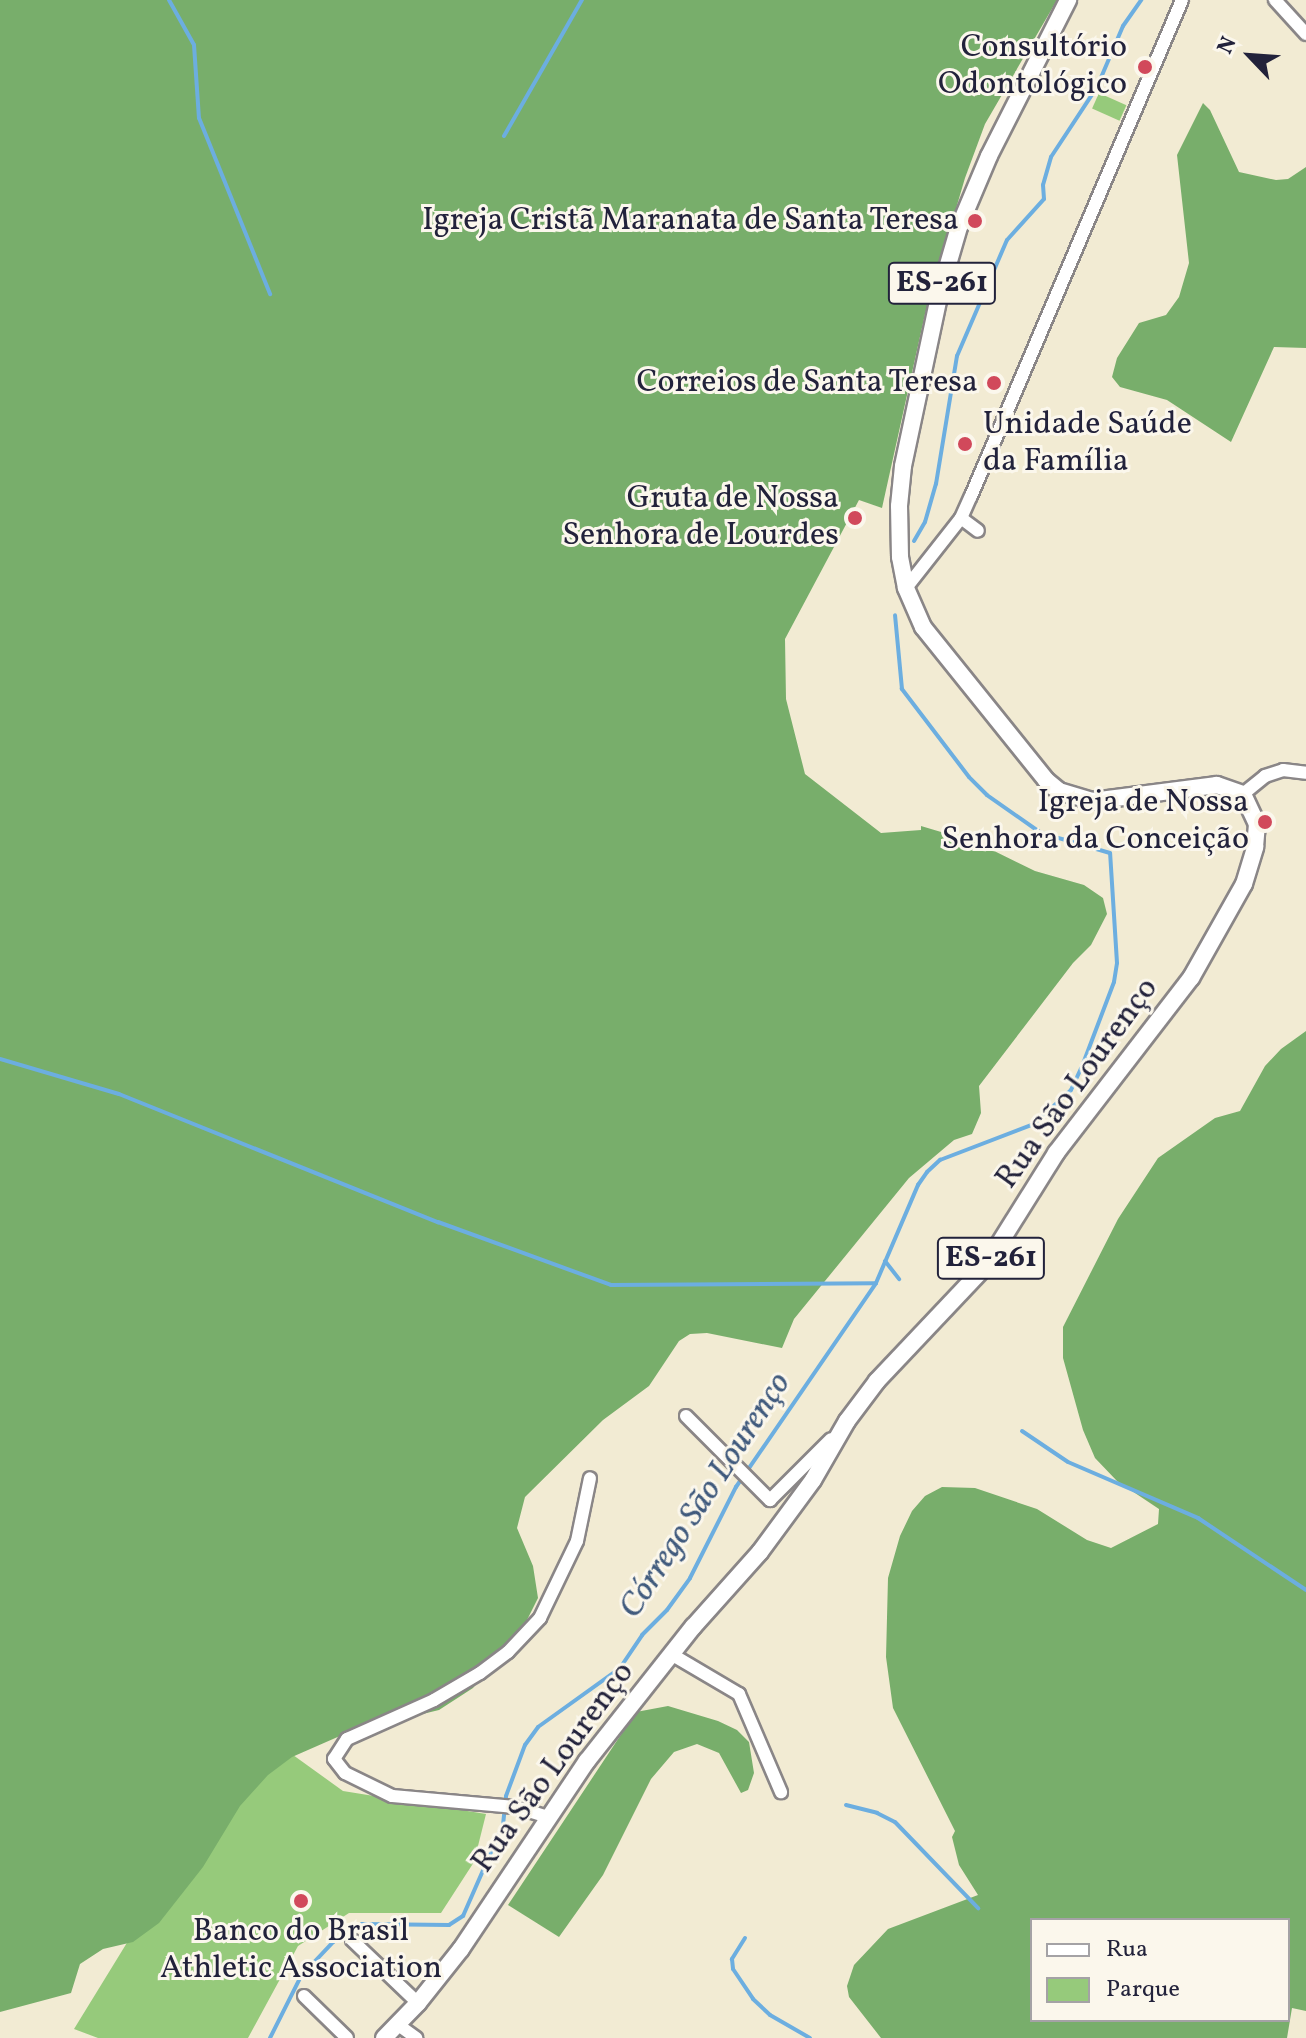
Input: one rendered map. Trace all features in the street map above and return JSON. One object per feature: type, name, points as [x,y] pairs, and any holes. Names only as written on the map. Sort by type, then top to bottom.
[{"type":"main road","name":"ES-261","points":[[1068,0],[989,156],[959,227],[940,292],[903,466],[899,506],[900,557],[906,588],[923,627],[1046,780],[1059,791],[1092,801],[1217,785],[1243,794]]},
{"type":"main road","name":"Rua São Lourenço","points":[[384,2038],[418,2003],[461,1949],[548,1817],[671,1654],[760,1552],[813,1480],[847,1421],[890,1366],[984,1268],[1056,1153],[1191,978],[1244,884],[1255,847],[1257,824],[1243,794]]},
{"type":"street","points":[[906,588],[961,518],[1182,0]]},
{"type":"street","points":[[1275,0],[1306,34]]},
{"type":"street","points":[[961,518],[978,531]]},
{"type":"street","points":[[1243,794],[1265,776],[1283,770],[1306,773]]},
{"type":"street","points":[[686,1416],[766,1497],[775,1498],[847,1421]]},
{"type":"street","points":[[548,1817],[515,1807],[392,1796],[345,1773],[336,1765],[336,1753],[347,1739],[434,1700],[480,1673],[508,1652],[540,1618],[577,1541],[590,1478]]},
{"type":"street","points":[[671,1654],[739,1694],[781,1792]]},
{"type":"street","points":[[352,1940],[418,2003]]},
{"type":"street","points":[[304,1996],[347,2038]]},
{"type":"street","points":[[397,2024],[416,2038]]},
{"type":"green space","points":[[0,0],[1057,0],[985,124],[965,178],[925,314],[882,508],[859,500],[785,639],[786,699],[805,774],[881,833],[921,830],[921,826],[978,843],[1035,871],[1084,885],[1103,898],[1107,914],[1091,945],[1073,963],[979,1086],[981,1113],[972,1134],[954,1140],[909,1178],[794,1319],[782,1348],[707,1333],[690,1334],[679,1341],[649,1386],[603,1420],[525,1497],[517,1528],[533,1566],[538,1598],[523,1628],[473,1688],[439,1710],[349,1732],[292,1757],[268,1775],[240,1806],[203,1867],[159,1923],[133,1942],[103,1949],[80,1964],[71,1993],[0,2012]]},
{"type":"green space","points":[[1099,93],[1126,105],[1119,121],[1092,109]]},
{"type":"green space","points":[[1203,103],[1210,110],[1239,172],[1276,180],[1288,179],[1306,167],[1306,348],[1274,347],[1231,442],[1167,400],[1120,387],[1112,377],[1117,358],[1139,323],[1166,315],[1179,297],[1189,263],[1177,155]]},
{"type":"green space","points":[[1306,1031],[1306,2011],[1292,2008],[1290,2020],[1290,1918],[1030,1918],[1030,2022],[1290,2022],[1287,2038],[881,2038],[849,1997],[847,1986],[854,1965],[888,1929],[978,1895],[959,1865],[952,1837],[955,1831],[893,1708],[886,1657],[888,1578],[900,1536],[912,1511],[925,1496],[942,1487],[975,1488],[1037,1509],[1087,1540],[1111,1548],[1158,1524],[1159,1509],[1117,1481],[1095,1458],[1083,1430],[1063,1358],[1063,1327],[1118,1219],[1158,1158],[1215,1118],[1240,1111],[1265,1066],[1281,1049]]},
{"type":"green space","points":[[668,1706],[718,1721],[737,1730],[749,1742],[754,1773],[748,1790],[741,1793],[719,1753],[697,1744],[674,1752],[651,1779],[603,1875],[559,1937],[508,1905],[636,1712]]},
{"type":"green space","name":"Banco do Brasil Athletic Association","points":[[275,1742],[343,1791],[486,1814],[474,1862],[441,1913],[349,1913],[298,1946],[248,2038],[98,2038],[74,2029],[160,1889]]},
{"type":"waterway","points":[[169,0],[194,45],[199,118],[270,294]]},
{"type":"waterway","points":[[504,136],[582,0]]},
{"type":"waterway","name":"Córrego São Lourenço","points":[[914,541],[925,522],[936,484],[957,356],[1007,240],[1044,199],[1043,185],[1051,157],[1097,87],[1123,26],[1141,0]]},
{"type":"waterway","name":"Córrego São Lourenço","points":[[270,2038],[301,1976],[333,1942],[362,1924],[449,1925],[463,1916],[503,1825],[506,1796],[525,1745],[538,1727],[620,1668],[642,1635],[667,1610],[690,1578],[736,1487],[876,1283],[918,1185],[927,1172],[940,1160],[1034,1124],[1071,1090],[1081,1069],[1114,982],[1117,963],[1110,853],[1041,833],[987,795],[969,777],[902,689],[895,615]]},
{"type":"waterway","points":[[0,1059],[119,1094],[438,1222],[611,1285],[876,1283]]},
{"type":"waterway","points":[[885,1261],[899,1279]]},
{"type":"waterway","points":[[1022,1431],[1068,1462],[1198,1518],[1306,1590]]},
{"type":"waterway","points":[[846,1805],[877,1813],[895,1822],[978,1908]]},
{"type":"waterway","points":[[745,1938],[732,1959],[733,1969],[753,1999],[770,2015],[810,2038]]},
{"type":"place","name":"Consultório Odontológico","points":[[1145,67]]},
{"type":"place","name":"Igreja Cristã Maranata de Santa Teresa","points":[[975,221]]},
{"type":"place","name":"Correios de Santa Teresa","points":[[994,383]]},
{"type":"place","name":"Unidade Saúde da Família","points":[[965,444]]},
{"type":"place","name":"Gruta de Nossa Senhora de Lourdes","points":[[855,518]]},
{"type":"place","name":"Igreja de Nossa Senhora da Conceição","points":[[1265,822]]},
{"type":"place","name":"Banco do Brasil Athletic Association","points":[[301,1901]]}]
